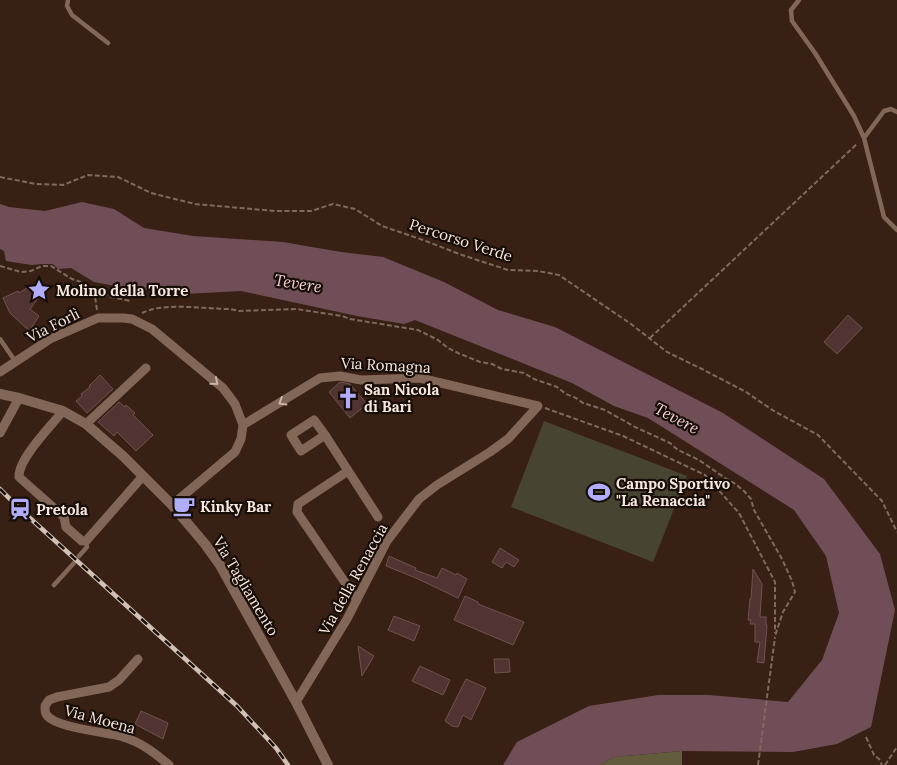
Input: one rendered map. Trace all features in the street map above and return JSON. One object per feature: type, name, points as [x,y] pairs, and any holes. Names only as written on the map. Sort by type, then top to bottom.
[{"type":"street","name":"Via Forlì","points":[[0,372],[50,338],[98,318],[132,319],[152,330],[223,388],[235,404],[243,425]]},
{"type":"street","points":[[86,424],[146,368]]},
{"type":"street","name":"Via Romagna","points":[[243,425],[320,378],[340,376],[361,380],[420,378],[538,406]]},
{"type":"street","name":"Via Tagliamento","points":[[0,394],[63,411],[86,424],[123,456],[172,505],[206,544],[220,565],[296,702],[328,765]]},
{"type":"street","points":[[0,433],[19,398]]},
{"type":"street","name":"Via della Renaccia","points":[[296,702],[347,619],[387,541],[419,499],[437,485],[508,439],[538,406]]},
{"type":"street","points":[[63,411],[27,455],[19,471],[19,478],[64,516],[66,527],[82,541],[86,541],[143,476]]},
{"type":"street","points":[[172,505],[235,452],[241,439],[243,425]]},
{"type":"street","points":[[325,435],[378,517]]},
{"type":"street","points":[[348,471],[298,504],[297,512],[357,600]]},
{"type":"street","name":"Via Moena","points":[[138,659],[119,680],[109,687],[49,700],[45,706],[46,714],[53,721],[82,729],[125,737],[151,750],[170,765]]},
{"type":"lane","points":[[68,0],[67,6],[72,15],[108,43]]},
{"type":"lane","points":[[799,0],[791,10],[792,21],[815,53],[854,116],[864,138],[884,217],[897,230]]},
{"type":"lane","points":[[864,138],[884,111],[890,109],[897,112]]},
{"type":"lane","points":[[0,339],[15,361]]},
{"type":"lane","points":[[80,556],[87,547],[86,541]]},
{"type":"lane","points":[[54,586],[74,563]]},
{"type":"path","points":[[649,338],[864,138]]},
{"type":"path","name":"Percorso Verde","points":[[0,177],[36,184],[63,185],[88,175],[118,177],[151,193],[196,204],[275,211],[311,211],[332,204],[355,209],[382,226],[508,270],[538,271],[559,275],[667,352],[746,392],[774,411],[818,435],[882,501],[897,532]]},
{"type":"path","points":[[0,266],[21,272],[31,271],[42,266],[51,266],[72,280],[84,283],[87,287],[111,297],[130,301]]},
{"type":"path","points":[[94,290],[98,318]]},
{"type":"path","points":[[538,406],[622,436],[705,475],[739,513],[774,582],[775,636],[758,765]]},
{"type":"path","points":[[866,737],[874,755],[884,765],[897,747]]},
{"type":"shaded area","name":"Campo Sportivo \"La Renaccia\"","points":[[544,421],[687,476],[653,562],[511,507]]},
{"type":"shaded area","points":[[682,751],[682,765],[600,765],[614,757]]},
{"type":"water","name":"Tevere","points":[[82,202],[114,209],[144,228],[193,236],[283,242],[383,257],[444,282],[498,310],[555,327],[723,413],[824,479],[880,554],[895,610],[871,727],[837,744],[793,752],[682,751],[614,757],[600,765],[503,765],[517,742],[589,706],[658,695],[709,695],[788,702],[822,660],[839,613],[826,556],[794,510],[648,418],[614,406],[572,383],[415,320],[404,324],[241,291],[183,294],[121,287],[94,282],[71,268],[58,269],[53,264],[32,265],[6,261],[4,251],[0,249],[0,204],[9,207],[45,211]]},
{"type":"building","points":[[27,288],[39,297],[30,309],[39,316],[30,330],[10,313],[3,298],[18,291],[19,293]]},
{"type":"building","points":[[848,315],[862,328],[837,354],[824,342]]},
{"type":"building","points":[[100,375],[113,389],[87,413],[76,401]]},
{"type":"building","name":"San Nicola di Bari","points":[[340,382],[350,384],[367,404],[350,418],[329,392]]},
{"type":"building","points":[[119,402],[135,413],[133,415],[153,435],[136,451],[117,432],[114,436],[98,422]]},
{"type":"building","points":[[500,548],[519,560],[514,567],[506,562],[502,568],[492,562]]},
{"type":"building","points":[[389,556],[416,568],[415,570],[437,578],[442,568],[467,579],[458,598],[386,566]]},
{"type":"building","points":[[753,569],[762,584],[760,617],[766,617],[767,625],[764,663],[757,662],[760,642],[755,642],[755,624],[750,624],[751,620],[748,620]]},
{"type":"building","points":[[465,596],[478,602],[478,604],[524,622],[513,645],[454,620]]},
{"type":"building","points":[[394,616],[420,626],[414,641],[388,630]]},
{"type":"building","points":[[358,646],[374,656],[362,676]]},
{"type":"building","points":[[494,659],[509,659],[510,672],[495,673]]},
{"type":"building","points":[[420,666],[450,680],[443,695],[412,681]]},
{"type":"building","points":[[466,679],[486,688],[471,720],[463,715],[458,727],[452,726],[445,721]]},
{"type":"building","points":[[141,711],[168,723],[163,739],[135,724]]},
{"type":"railway","points":[[0,489],[237,706],[276,748],[288,765]]},
{"type":"place","name":"Molino della Torre","points":[[39,290]]},
{"type":"place","name":"San Nicola di Bari","points":[[348,398]]},
{"type":"place","name":"Campo Sportivo \"La Renaccia\"","points":[[599,492]]},
{"type":"place","name":"Kinky Bar","points":[[184,506]]},
{"type":"place","name":"Pretola","points":[[20,509]]}]
